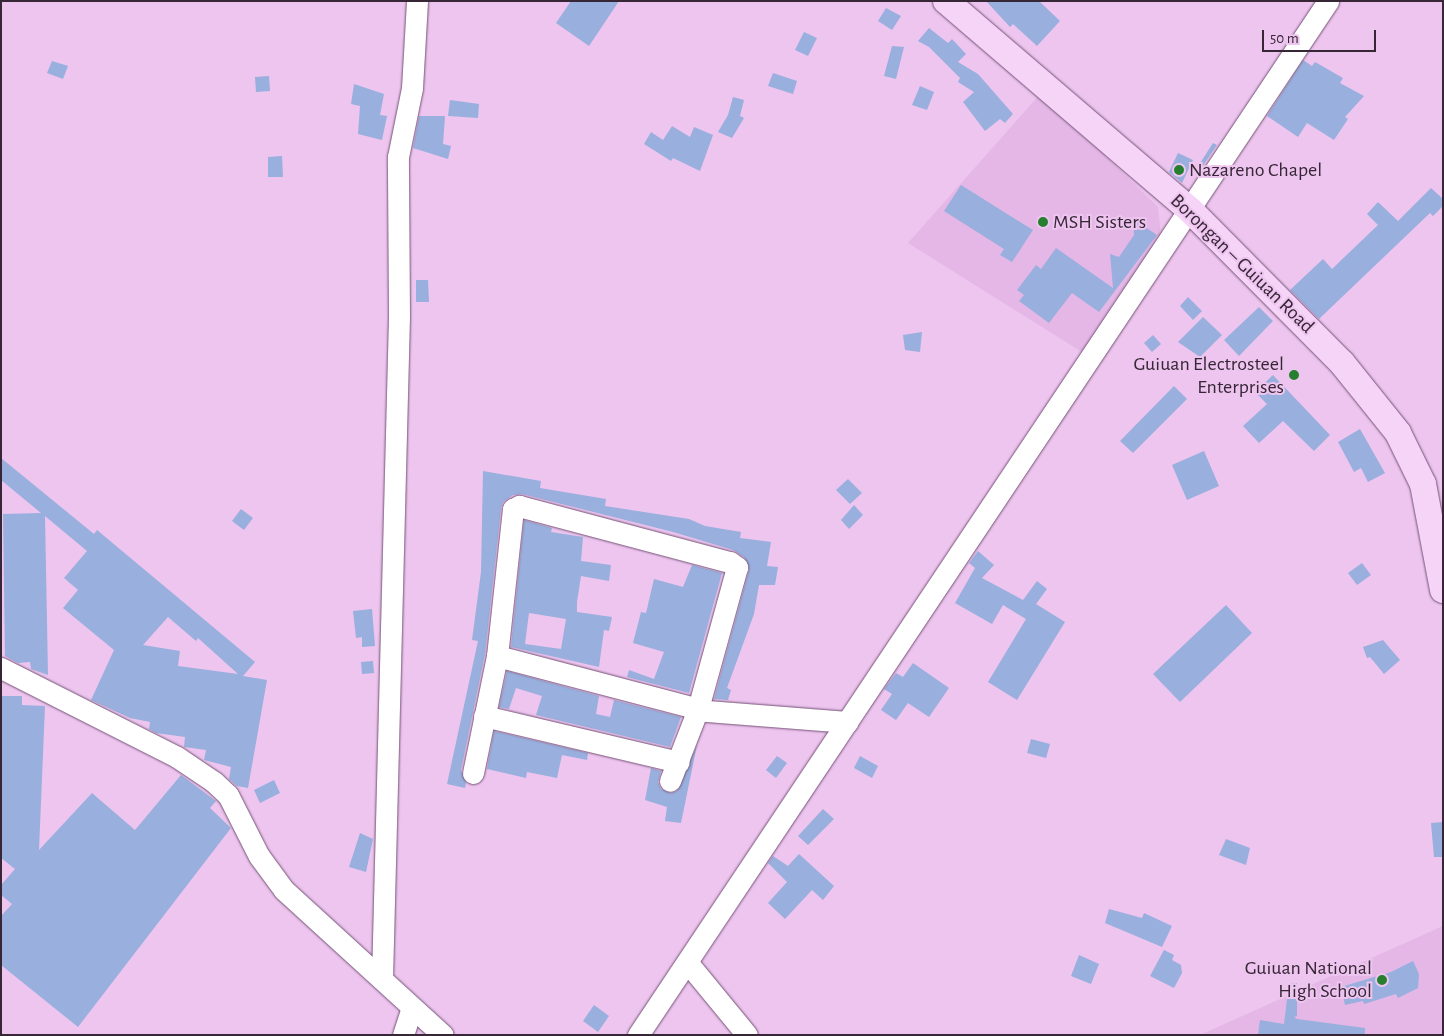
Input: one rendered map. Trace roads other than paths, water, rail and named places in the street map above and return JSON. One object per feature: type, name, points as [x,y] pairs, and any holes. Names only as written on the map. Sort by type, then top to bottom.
[{"type":"main road","name":"Borongan – Guiuan Road","points":[[946,1],[1191,211],[1342,363],[1398,432],[1423,484],[1443,590]]},
{"type":"street","points":[[382,979],[399,316],[398,157],[412,88],[418,1]]},
{"type":"street","points":[[638,1035],[1191,211],[1328,1]]},
{"type":"street","points":[[473,773],[497,656],[513,509],[519,506],[730,562],[736,567],[698,708],[679,762],[670,781]]},
{"type":"street","points":[[497,656],[698,708],[848,722]]},
{"type":"street","points":[[1,668],[177,757],[214,782],[228,795],[259,856],[284,890],[443,1035]]},
{"type":"street","points":[[484,716],[679,762]]},
{"type":"street","points":[[686,962],[747,1035]]},
{"type":"street","points":[[403,1035],[412,1008]]},
{"type":"place","name":"Nazareno Chapel","points":[[1179,170]]},
{"type":"place","name":"MSH Sisters","points":[[1043,222]]},
{"type":"place","name":"Guiuan Electrosteel Enterprises","points":[[1294,375]]},
{"type":"place","name":"Guiuan National High School","points":[[1382,980]]}]
